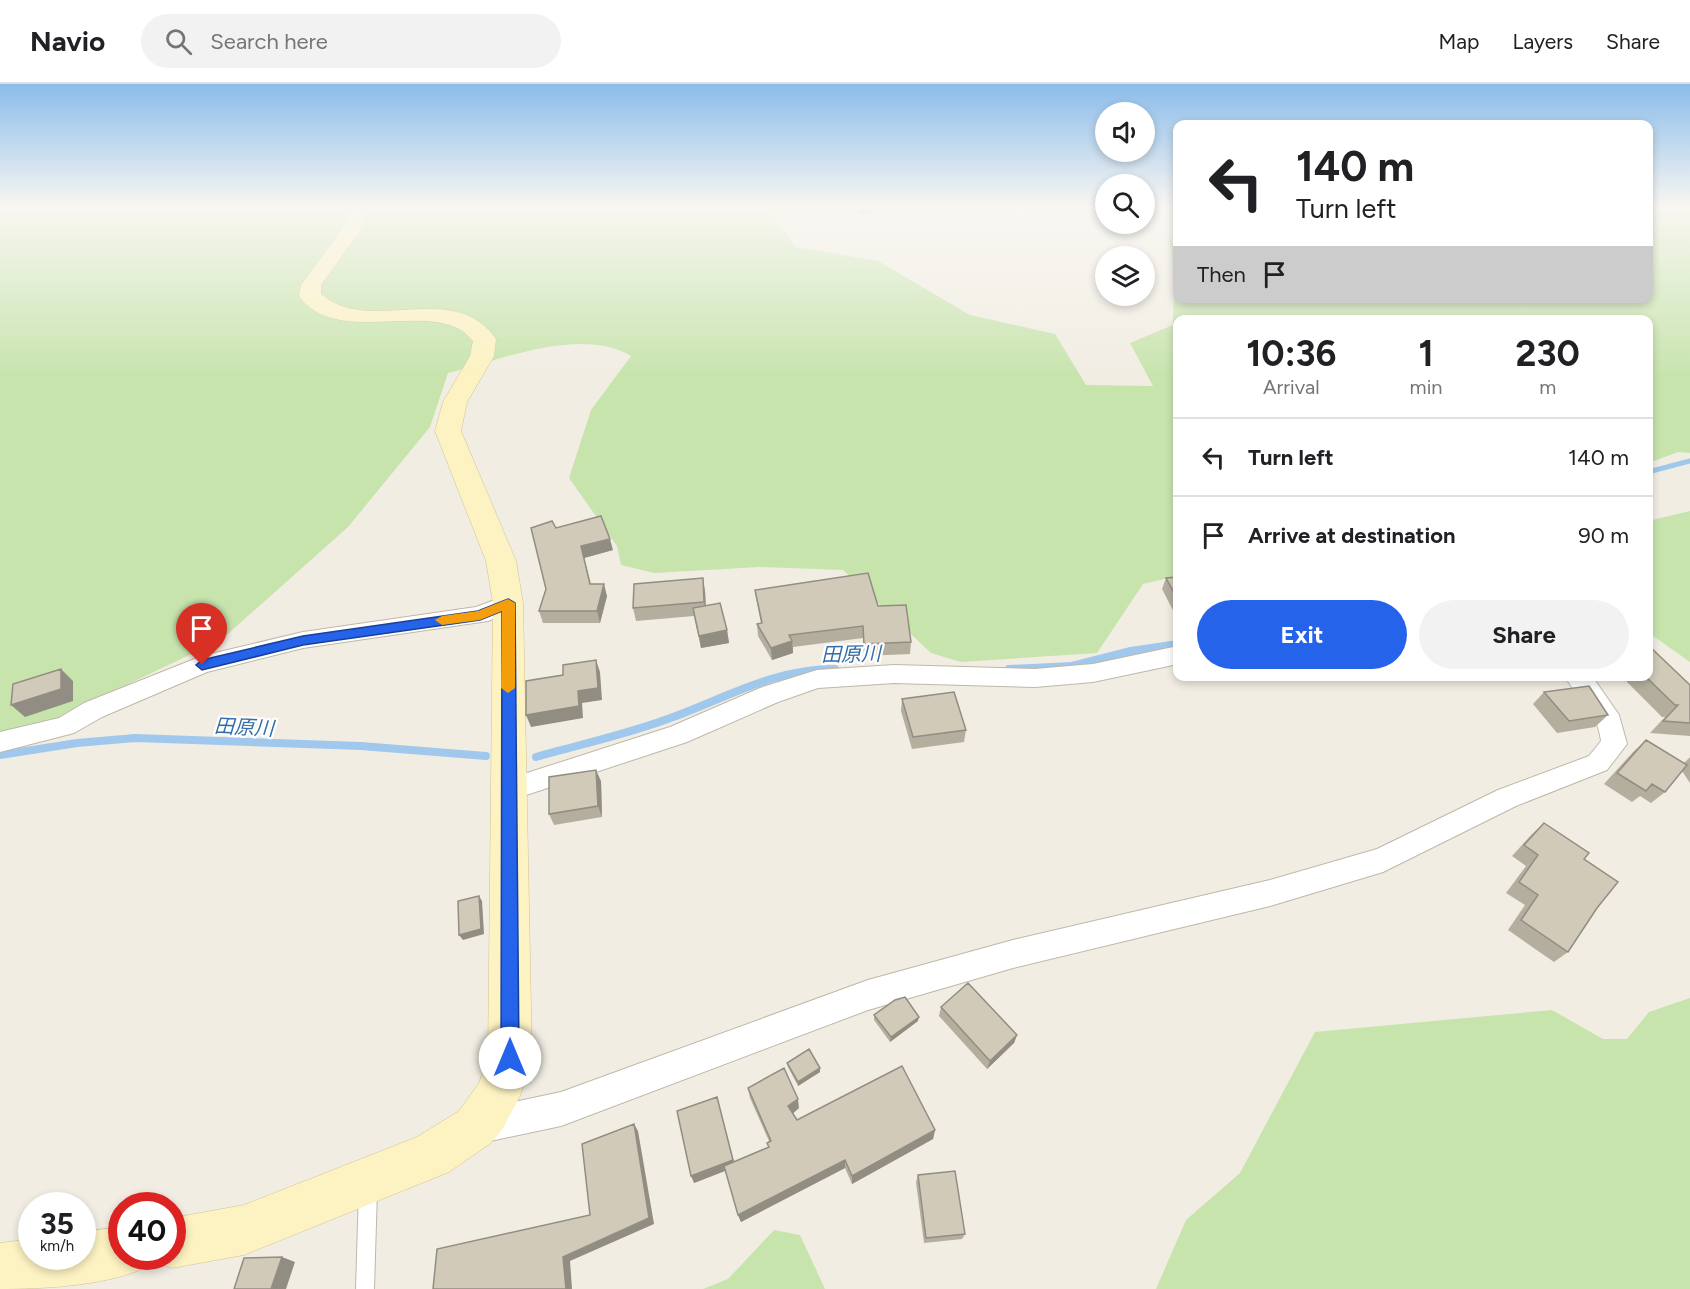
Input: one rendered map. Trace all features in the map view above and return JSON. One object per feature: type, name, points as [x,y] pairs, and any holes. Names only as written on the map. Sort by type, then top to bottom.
[{"type":"street","points":[[326,264],[311,285],[310,296],[319,305],[342,314],[419,315],[453,319],[476,327],[484,339],[482,356],[455,402],[448,431],[501,561],[508,603],[510,1058],[497,1096],[475,1127]]},
{"type":"street","points":[[0,742],[65,726],[93,710],[202,665],[303,640],[480,615],[508,603]]},
{"type":"street","points":[[508,789],[678,735],[770,695],[817,679],[894,674],[1035,678],[1093,673],[1173,656]]},
{"type":"street","points":[[186,1240],[244,1230],[432,1155],[475,1127],[561,1109],[868,995],[1013,954],[1270,893],[1383,860],[1507,798],[1598,763],[1614,744],[1613,726],[1604,706],[1582,681]]},
{"type":"street","points":[[0,1268],[108,1254]]},
{"type":"lane","points":[[365,1289],[368,1180]]},
{"type":"green space","points":[[0,264],[884,264],[970,315],[1055,334],[1086,385],[1153,386],[1130,343],[1173,325],[1173,577],[1143,584],[1097,653],[961,662],[931,653],[843,570],[759,567],[654,573],[621,565],[617,546],[569,478],[591,410],[631,356],[611,348],[589,344],[565,345],[541,348],[448,373],[430,427],[348,527],[221,640],[0,745]]},
{"type":"green space","points":[[1653,264],[1690,264],[1690,453],[1678,452],[1653,461],[1653,315],[1173,315],[1173,303],[1653,303]]},
{"type":"green space","points":[[1690,511],[1690,662],[1653,636],[1653,520]]},
{"type":"green space","points":[[1690,998],[1690,1289],[1156,1289],[1186,1220],[1240,1173],[1315,1032],[1552,1010],[1603,1039],[1627,1039],[1649,1012]]},
{"type":"green space","points":[[774,1230],[800,1235],[825,1289],[703,1289],[728,1279]]},
{"type":"building","points":[[601,516],[610,539],[581,546],[590,584],[604,584],[597,611],[539,611],[546,589],[531,528],[552,521],[556,528]]},
{"type":"building","points":[[868,573],[878,606],[906,605],[911,642],[864,644],[863,626],[789,635],[792,641],[771,648],[757,624],[762,623],[755,590]]},
{"type":"building","points":[[1173,577],[1173,591],[1166,578]]},
{"type":"building","points":[[703,578],[704,602],[633,608],[634,584]]},
{"type":"building","points":[[720,603],[727,630],[699,636],[693,608]]},
{"type":"building","points":[[1653,650],[1690,685],[1690,723],[1663,721],[1678,705],[1675,705],[1650,681],[1653,681]]},
{"type":"building","points":[[596,660],[598,688],[578,691],[579,706],[526,715],[526,681],[563,675],[563,665]]},
{"type":"building","points":[[61,669],[61,689],[11,705],[13,684]]},
{"type":"building","points":[[1589,686],[1608,715],[1569,721],[1544,692]]},
{"type":"building","points":[[954,692],[966,730],[913,737],[902,699]]},
{"type":"building","points":[[1646,740],[1687,765],[1665,792],[1652,784],[1646,791],[1617,773]]},
{"type":"building","points":[[596,770],[598,806],[549,814],[549,777]]},
{"type":"building","points":[[1544,823],[1589,853],[1584,859],[1618,882],[1597,908],[1568,952],[1521,920],[1538,895],[1519,882],[1538,855],[1524,845]]},
{"type":"building","points":[[479,896],[481,929],[459,935],[458,901]]},
{"type":"building","points":[[968,983],[1017,1035],[990,1061],[941,1007]]},
{"type":"building","points":[[905,997],[919,1017],[891,1037],[874,1015],[895,1000]]},
{"type":"building","points":[[809,1049],[820,1068],[798,1082],[787,1063]]},
{"type":"building","points":[[902,1066],[935,1130],[852,1176],[845,1160],[738,1215],[724,1166],[769,1147],[767,1143],[771,1141],[748,1088],[784,1068],[798,1099],[788,1106],[797,1120]]},
{"type":"building","points":[[717,1097],[733,1160],[691,1176],[677,1111]]},
{"type":"building","points":[[634,1124],[649,1218],[563,1257],[566,1289],[433,1289],[437,1249],[590,1215],[582,1144]]},
{"type":"building","points":[[955,1171],[965,1234],[926,1238],[918,1175]]},
{"type":"building","points":[[282,1257],[271,1289],[234,1289],[244,1258]]},
{"type":"waterway","name":"田原川","points":[[1653,471],[1690,461]]},
{"type":"waterway","name":"田原川","points":[[1009,669],[1072,666],[1131,651],[1173,645]]},
{"type":"waterway","name":"田原川","points":[[536,757],[656,723],[771,679],[813,670],[835,669]]},
{"type":"waterway","name":"田原川","points":[[0,755],[77,743],[135,738],[361,746],[486,756]]},
{"type":"slow traffic","points":[[442,620],[480,615],[508,603],[508,688]]},
{"type":"route","points":[[202,665],[303,640],[367,629],[480,615],[508,603],[510,1058]]}]
